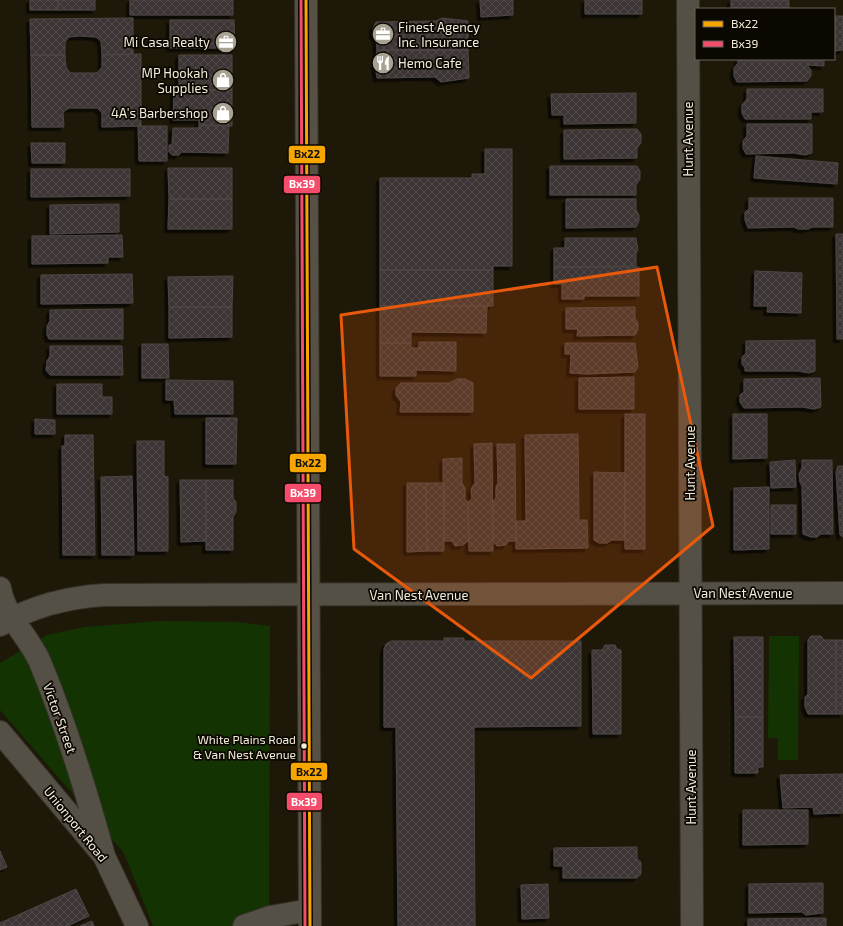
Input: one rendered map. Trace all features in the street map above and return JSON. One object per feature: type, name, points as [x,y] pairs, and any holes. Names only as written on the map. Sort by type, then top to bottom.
[{"type":"main road","points":[[306,0],[310,918]]},
{"type":"street","name":"Hunt Avenue","points":[[688,0],[692,926]]},
{"type":"street","name":"Victor Street","points":[[0,588],[6,622],[34,649],[45,675],[83,782],[104,856]]},
{"type":"street","name":"Van Nest Avenue","points":[[6,622],[47,604],[83,596],[843,593]]},
{"type":"street","name":"Unionport Road","points":[[0,732],[104,856],[137,926]]},
{"type":"street","points":[[244,926],[270,917],[310,918]]},
{"type":"highlighted area","points":[[657,267],[713,526],[531,678],[354,549],[341,315]]},
{"type":"green space","points":[[160,621],[236,622],[270,626],[269,926],[153,926],[124,853],[0,710],[0,663],[47,635],[84,627]]},
{"type":"green space","points":[[769,636],[799,636],[798,760],[778,760],[778,738],[768,738]]},
{"type":"building","points":[[30,0],[58,0],[58,10],[30,10]]},
{"type":"building","points":[[58,0],[95,0],[95,10],[58,10]]},
{"type":"building","points":[[130,0],[233,0],[233,15],[130,15]]},
{"type":"building","points":[[480,0],[513,0],[513,15],[481,17]]},
{"type":"building","points":[[585,0],[642,0],[642,14],[585,14]]},
{"type":"building","points":[[731,0],[789,0],[789,8],[731,8]]},
{"type":"building","points":[[835,16],[843,16],[843,50],[835,51]]},
{"type":"building","points":[[133,18],[133,54],[102,55],[101,41],[96,37],[79,36],[69,37],[65,42],[65,55],[31,55],[30,19]]},
{"type":"building","points":[[442,18],[468,21],[468,50],[377,50],[376,39],[373,35],[373,28],[376,22],[436,21]]},
{"type":"building","points":[[170,20],[234,20],[235,48],[170,48]]},
{"type":"building","points":[[377,50],[468,50],[469,78],[441,82],[435,77],[377,78],[375,65]]},
{"type":"building","points":[[141,54],[141,126],[102,127],[102,113],[97,108],[69,108],[63,112],[64,127],[32,127],[31,55],[65,55],[66,67],[70,73],[97,73],[102,67],[102,55]]},
{"type":"building","points":[[179,55],[232,55],[232,90],[179,90]]},
{"type":"building","points":[[738,60],[824,60],[824,66],[807,65],[811,70],[811,76],[807,81],[737,82],[734,76],[734,68],[738,63]]},
{"type":"building","points":[[747,89],[823,89],[823,112],[811,112],[811,119],[745,119],[742,113],[742,105],[747,99]]},
{"type":"building","points":[[174,90],[232,90],[232,126],[199,125],[199,120],[173,120]]},
{"type":"building","points":[[636,93],[636,123],[564,124],[564,115],[552,115],[551,94]]},
{"type":"building","points":[[747,124],[812,124],[812,153],[805,155],[794,153],[746,154],[743,148],[743,141],[747,136]]},
{"type":"building","points":[[199,125],[229,126],[228,153],[181,152],[179,155],[172,155],[169,152],[169,145],[172,145],[173,128],[199,128]]},
{"type":"building","points":[[138,126],[167,126],[167,161],[139,161]]},
{"type":"building","points":[[637,129],[641,134],[641,143],[637,148],[637,158],[564,159],[564,130]]},
{"type":"building","points":[[31,143],[65,143],[65,163],[32,163]]},
{"type":"building","points":[[485,149],[512,149],[512,266],[493,266],[493,270],[380,270],[380,178],[472,178],[472,174],[485,174]]},
{"type":"building","points":[[756,156],[838,163],[837,184],[754,178]]},
{"type":"building","points":[[550,166],[637,166],[640,171],[640,179],[636,185],[636,195],[550,195]]},
{"type":"building","points":[[168,168],[232,168],[232,199],[169,199]]},
{"type":"building","points":[[31,169],[130,169],[130,196],[31,197]]},
{"type":"building","points":[[749,198],[833,198],[833,227],[812,227],[808,229],[798,229],[794,227],[748,228],[745,220],[745,212],[749,209]]},
{"type":"building","points":[[169,199],[232,199],[232,229],[168,229]]},
{"type":"building","points":[[566,199],[636,199],[636,210],[639,215],[639,221],[636,227],[566,228]]},
{"type":"building","points":[[119,204],[119,232],[50,234],[50,205]]},
{"type":"building","points":[[836,234],[843,234],[843,339],[837,339]]},
{"type":"building","points":[[122,235],[123,257],[108,257],[108,263],[32,264],[32,236]]},
{"type":"building","points":[[565,238],[636,238],[638,250],[636,253],[636,266],[554,267],[554,248],[565,248]]},
{"type":"building","points":[[554,267],[639,267],[639,296],[584,296],[584,299],[562,299],[562,284],[554,284]]},
{"type":"building","points":[[380,270],[493,270],[493,306],[380,306]]},
{"type":"building","points":[[755,271],[802,273],[801,313],[767,312],[768,306],[754,306]]},
{"type":"building","points":[[132,274],[133,303],[41,304],[41,275]]},
{"type":"building","points":[[233,276],[232,307],[169,307],[168,277]]},
{"type":"building","points":[[380,306],[487,306],[486,333],[411,332],[411,343],[380,343]]},
{"type":"building","points":[[169,307],[232,307],[232,337],[169,338]]},
{"type":"building","points":[[635,307],[635,318],[638,323],[638,330],[635,335],[577,336],[578,329],[566,329],[566,308]]},
{"type":"building","points":[[123,309],[123,339],[49,339],[47,335],[47,326],[50,321],[50,310]]},
{"type":"building","points":[[815,340],[815,371],[809,373],[798,371],[745,371],[742,364],[742,357],[746,353],[746,341]]},
{"type":"building","points":[[419,342],[456,342],[456,371],[416,370],[416,376],[380,376],[380,343],[411,343],[411,348],[419,348]]},
{"type":"building","points":[[565,343],[635,343],[638,367],[635,372],[587,374],[570,373],[571,354],[565,354]]},
{"type":"building","points":[[142,344],[168,344],[169,378],[142,378]]},
{"type":"building","points":[[50,346],[122,346],[123,375],[50,375],[46,370],[47,361],[50,356]]},
{"type":"building","points":[[634,377],[634,409],[579,409],[579,378]]},
{"type":"building","points":[[820,378],[821,407],[814,409],[802,407],[744,408],[740,402],[740,395],[744,392],[744,379]]},
{"type":"building","points":[[457,379],[465,379],[473,383],[473,412],[400,412],[401,402],[396,395],[396,388],[401,383],[449,383]]},
{"type":"building","points":[[166,380],[233,381],[233,414],[175,414],[174,400],[166,400]]},
{"type":"building","points":[[57,384],[102,384],[102,397],[112,397],[112,414],[57,414]]},
{"type":"building","points":[[625,414],[645,414],[645,549],[625,549]]},
{"type":"building","points":[[733,414],[767,414],[767,458],[733,459]]},
{"type":"building","points":[[206,418],[237,418],[236,464],[206,464]]},
{"type":"building","points":[[35,419],[55,420],[55,434],[35,434]]},
{"type":"building","points":[[578,434],[579,520],[587,520],[588,548],[516,549],[516,521],[526,521],[525,435]]},
{"type":"building","points":[[65,435],[93,435],[95,555],[63,555],[62,446],[65,446]]},
{"type":"building","points":[[137,441],[164,441],[164,476],[168,477],[168,551],[138,551]]},
{"type":"building","points":[[492,443],[493,551],[469,551],[468,502],[472,499],[471,489],[475,483],[474,444]]},
{"type":"building","points":[[497,444],[515,444],[516,541],[509,541],[506,545],[497,546],[493,541],[493,501],[496,498],[496,487],[498,483]]},
{"type":"building","points":[[462,458],[462,483],[465,488],[465,499],[468,502],[469,540],[463,545],[455,546],[452,541],[444,541],[443,459]]},
{"type":"building","points":[[795,460],[796,487],[771,488],[770,462]]},
{"type":"building","points":[[802,460],[832,460],[833,534],[821,534],[817,537],[811,537],[803,534],[802,486],[799,474],[802,468]]},
{"type":"building","points":[[838,466],[843,466],[843,537],[840,535],[836,472]]},
{"type":"building","points":[[594,472],[625,473],[625,540],[612,540],[607,543],[599,543],[594,540]]},
{"type":"building","points":[[132,476],[134,555],[102,555],[101,477]]},
{"type":"building","points":[[180,480],[206,480],[206,541],[181,542]]},
{"type":"building","points":[[206,480],[233,480],[233,498],[236,502],[236,512],[233,517],[233,550],[206,550]]},
{"type":"building","points":[[407,483],[426,483],[427,551],[407,552]]},
{"type":"building","points":[[426,483],[444,483],[444,551],[427,551]]},
{"type":"building","points":[[769,487],[769,549],[734,550],[734,488]]},
{"type":"building","points":[[771,505],[796,505],[796,534],[771,534]]},
{"type":"building","points":[[811,636],[821,636],[824,640],[836,640],[836,714],[808,714],[805,707],[805,697],[808,694],[808,640]]},
{"type":"building","points":[[734,637],[763,637],[763,717],[735,717]]},
{"type":"building","points":[[444,638],[464,638],[464,641],[581,641],[581,726],[474,727],[475,926],[398,926],[396,727],[384,727],[384,649],[386,644],[391,641],[444,641]]},
{"type":"building","points":[[836,640],[843,640],[843,714],[836,714]]},
{"type":"building","points":[[605,645],[615,645],[617,649],[621,650],[621,734],[593,734],[592,650],[602,650]]},
{"type":"building","points":[[735,717],[763,717],[763,767],[758,767],[758,773],[735,773]]},
{"type":"building","points":[[843,774],[843,813],[814,814],[813,807],[783,808],[780,775]]},
{"type":"building","points":[[743,810],[808,810],[808,844],[743,845]]},
{"type":"building","points":[[637,847],[637,859],[641,862],[641,874],[637,878],[563,878],[563,866],[554,866],[554,848]]},
{"type":"building","points":[[0,851],[7,867],[0,870]]},
{"type":"building","points":[[823,883],[823,913],[806,915],[802,912],[749,913],[749,884]]},
{"type":"building","points":[[548,884],[549,918],[522,919],[521,885]]},
{"type":"building","points":[[76,889],[89,916],[68,926],[0,926],[0,923]]},
{"type":"building","points":[[826,918],[826,926],[748,926],[748,919]]},
{"type":"building","points":[[92,921],[94,926],[80,926]]},
{"type":"transit line","name":"Bx39","points":[[301,0],[305,926]]},
{"type":"transit line","name":"Bx22","points":[[306,0],[310,926]]},
{"type":"place","name":"Finest Agency Inc. Insurance","points":[[383,34]]},
{"type":"place","name":"Mi Casa Realty","points":[[226,42]]},
{"type":"place","name":"Hemo Cafe","points":[[383,63]]},
{"type":"place","name":"MP Hookah Supplies","points":[[223,80]]},
{"type":"place","name":"4A's Barbershop","points":[[223,113]]},
{"type":"place","name":"White Plains Road & Van Nest Avenue","points":[[304,746]]}]
